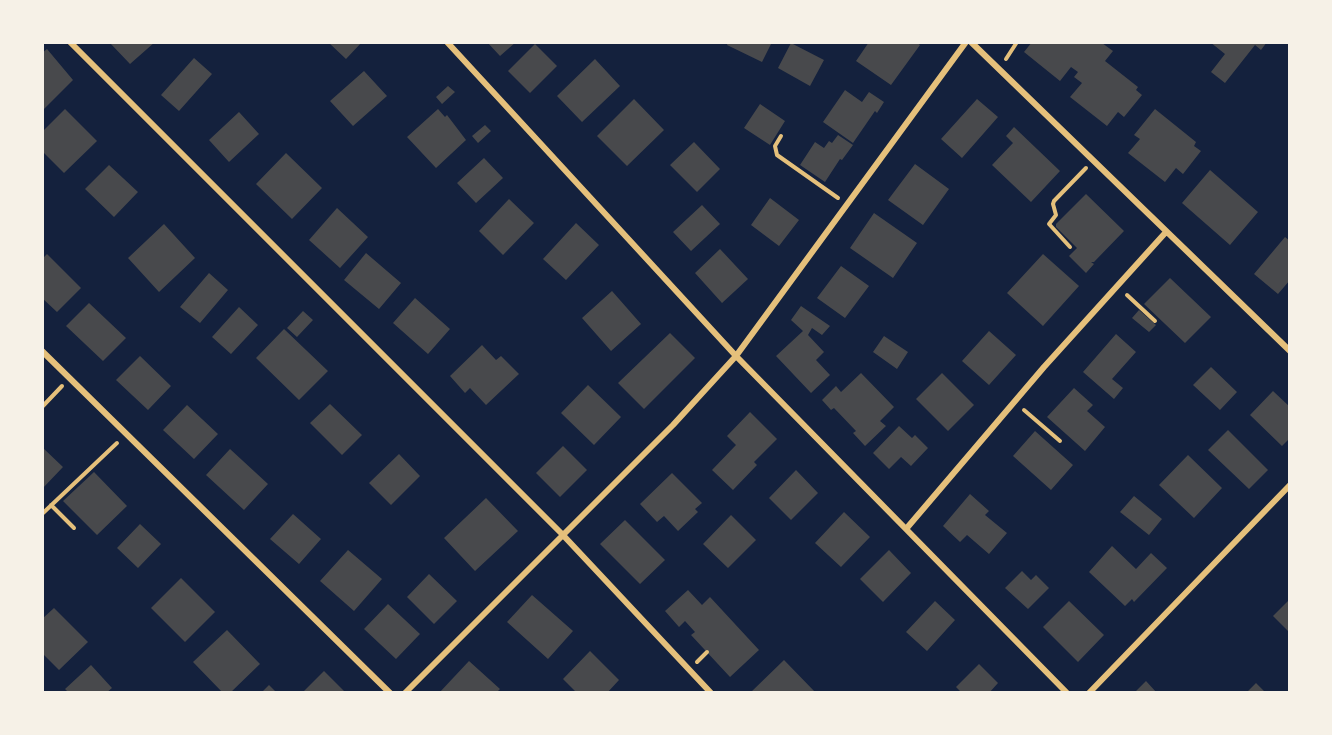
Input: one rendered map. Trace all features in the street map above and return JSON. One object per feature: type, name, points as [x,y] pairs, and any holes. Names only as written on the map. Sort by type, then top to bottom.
[{"type":"street","points":[[70,42],[562,534],[711,693]]},
{"type":"street","points":[[447,42],[736,356],[1067,693]]},
{"type":"street","points":[[405,693],[673,424],[736,356],[966,42]]},
{"type":"street","points":[[971,42],[1290,351]]},
{"type":"street","points":[[906,529],[1015,401],[1166,232]]},
{"type":"street","points":[[42,351],[390,693]]},
{"type":"street","points":[[1089,693],[1290,485]]},
{"type":"path","points":[[999,68],[1017,42]]},
{"type":"path","points":[[781,136],[775,146],[777,155],[848,204]]},
{"type":"path","points":[[1070,247],[1050,227],[1050,222],[1056,215],[1053,204],[1093,161]]},
{"type":"path","points":[[1117,286],[1155,321]]},
{"type":"path","points":[[42,407],[59,389]]},
{"type":"path","points":[[1015,401],[1060,441]]},
{"type":"path","points":[[42,514],[126,434]]},
{"type":"path","points":[[51,506],[74,528]]},
{"type":"building","points":[[155,42],[130,64],[110,43]]},
{"type":"building","points":[[328,42],[362,42],[346,59]]},
{"type":"building","points":[[487,42],[516,42],[500,56]]},
{"type":"building","points":[[728,42],[772,42],[762,62],[727,45]]},
{"type":"building","points":[[869,42],[916,42],[920,45],[891,85],[856,61]]},
{"type":"building","points":[[1032,42],[1102,43],[1113,51],[1105,61],[1138,87],[1136,90],[1142,95],[1124,117],[1118,112],[1107,126],[1070,97],[1082,83],[1074,77],[1078,72],[1071,67],[1060,81],[1024,52]]},
{"type":"building","points":[[1210,42],[1267,42],[1261,50],[1255,45],[1225,83],[1211,72],[1225,54]]},
{"type":"building","points":[[791,43],[824,60],[810,86],[778,68]]},
{"type":"building","points":[[535,44],[557,66],[530,93],[508,71]]},
{"type":"building","points":[[47,49],[73,80],[42,111],[42,53]]},
{"type":"building","points":[[194,58],[212,74],[179,111],[161,95]]},
{"type":"building","points":[[595,59],[620,86],[582,122],[557,96]]},
{"type":"building","points":[[364,71],[387,96],[353,126],[330,101]]},
{"type":"building","points":[[448,86],[455,92],[442,104],[436,97]]},
{"type":"building","points":[[845,90],[862,102],[869,92],[884,102],[853,143],[823,122]]},
{"type":"building","points":[[634,99],[664,130],[627,166],[597,136]]},
{"type":"building","points":[[977,99],[998,117],[962,158],[941,139]]},
{"type":"building","points":[[760,104],[785,121],[770,145],[744,128]]},
{"type":"building","points":[[65,109],[97,141],[64,173],[42,151],[42,132]]},
{"type":"building","points":[[438,109],[445,117],[447,115],[466,140],[436,168],[407,137]]},
{"type":"building","points":[[1155,109],[1196,142],[1194,146],[1201,151],[1183,174],[1176,168],[1165,182],[1128,153],[1140,139],[1134,135]]},
{"type":"building","points":[[239,112],[259,134],[229,162],[209,140]]},
{"type":"building","points":[[485,125],[491,131],[478,143],[472,136]]},
{"type":"building","points":[[1014,127],[1060,171],[1031,202],[992,165],[1013,143],[1006,136]]},
{"type":"building","points":[[838,135],[853,145],[842,160],[840,159],[825,182],[800,165],[815,142],[824,148]]},
{"type":"building","points":[[694,142],[720,169],[697,192],[670,165]]},
{"type":"building","points":[[286,153],[322,188],[292,219],[256,184]]},
{"type":"building","points":[[484,158],[503,178],[476,203],[457,183]]},
{"type":"building","points":[[915,164],[949,189],[923,225],[888,200]]},
{"type":"building","points":[[109,165],[138,192],[114,217],[85,189]]},
{"type":"building","points":[[1210,170],[1258,212],[1230,245],[1182,203]]},
{"type":"building","points":[[1086,194],[1124,231],[1094,262],[1091,262],[1094,264],[1086,273],[1069,256],[1077,248],[1056,227],[1056,224]]},
{"type":"building","points":[[770,198],[799,220],[779,246],[751,225]]},
{"type":"building","points":[[509,199],[534,223],[503,255],[479,231]]},
{"type":"building","points":[[702,205],[720,224],[691,251],[673,232]]},
{"type":"building","points":[[337,208],[368,237],[340,268],[309,240]]},
{"type":"building","points":[[874,213],[917,243],[893,278],[850,248]]},
{"type":"building","points":[[576,223],[599,245],[566,280],[543,259]]},
{"type":"building","points":[[164,224],[195,258],[159,292],[128,258]]},
{"type":"building","points":[[1285,237],[1290,241],[1290,280],[1278,294],[1254,274]]},
{"type":"building","points":[[720,249],[748,279],[722,303],[695,273]]},
{"type":"building","points":[[366,253],[401,283],[379,309],[344,280]]},
{"type":"building","points":[[47,254],[81,288],[57,312],[42,298],[42,259]]},
{"type":"building","points":[[1043,254],[1079,286],[1043,326],[1007,293]]},
{"type":"building","points":[[841,266],[869,286],[845,318],[817,298]]},
{"type":"building","points":[[209,273],[228,290],[200,323],[180,307]]},
{"type":"building","points":[[1170,278],[1211,317],[1185,343],[1144,304]]},
{"type":"building","points":[[612,291],[641,324],[611,351],[582,318]]},
{"type":"building","points":[[415,298],[450,329],[428,354],[393,323]]},
{"type":"building","points":[[89,303],[126,338],[103,361],[66,326]]},
{"type":"building","points":[[801,306],[830,326],[822,335],[812,328],[808,335],[824,352],[816,360],[830,375],[811,393],[776,356],[803,331],[791,320]]},
{"type":"building","points":[[239,307],[258,325],[231,354],[212,337]]},
{"type":"building","points":[[1139,310],[1156,325],[1149,332],[1132,318]]},
{"type":"building","points":[[303,311],[313,320],[297,337],[287,328]]},
{"type":"building","points":[[284,329],[328,371],[299,400],[256,358]]},
{"type":"building","points":[[989,331],[1016,355],[989,385],[962,361]]},
{"type":"building","points":[[670,333],[695,358],[644,409],[618,383]]},
{"type":"building","points":[[1116,334],[1136,352],[1112,379],[1123,388],[1114,399],[1083,372]]},
{"type":"building","points":[[884,336],[908,352],[897,369],[873,352]]},
{"type":"building","points":[[482,345],[496,360],[501,356],[519,374],[486,405],[470,388],[465,393],[450,376]]},
{"type":"building","points":[[140,356],[171,386],[148,410],[116,380]]},
{"type":"building","points":[[1211,367],[1237,392],[1220,410],[1193,385]]},
{"type":"building","points":[[861,373],[894,407],[880,421],[886,426],[865,446],[853,433],[856,431],[834,408],[831,410],[822,400],[836,386],[841,392]]},
{"type":"building","points":[[942,373],[974,405],[948,431],[916,399]]},
{"type":"building","points":[[588,385],[621,417],[594,445],[561,413]]},
{"type":"building","points":[[1074,388],[1093,405],[1087,411],[1105,427],[1085,451],[1047,417]]},
{"type":"building","points":[[1273,391],[1290,407],[1290,438],[1282,446],[1250,415]]},
{"type":"building","points":[[330,404],[362,435],[342,455],[310,423]]},
{"type":"building","points":[[187,405],[218,434],[194,459],[163,430]]},
{"type":"building","points":[[750,412],[777,439],[754,462],[757,465],[733,490],[712,470],[736,445],[727,436]]},
{"type":"building","points":[[899,426],[912,438],[915,435],[928,448],[911,466],[901,457],[889,469],[873,453]]},
{"type":"building","points":[[1228,430],[1268,470],[1249,489],[1208,450]]},
{"type":"building","points":[[1035,431],[1073,465],[1051,490],[1013,456]]},
{"type":"building","points":[[563,446],[587,470],[560,497],[536,473]]},
{"type":"building","points":[[42,447],[63,467],[42,489]]},
{"type":"building","points":[[230,449],[268,484],[244,510],[206,475]]},
{"type":"building","points":[[399,454],[420,476],[391,505],[369,483]]},
{"type":"building","points":[[1188,455],[1222,488],[1194,518],[1159,485]]},
{"type":"building","points":[[796,470],[818,493],[791,520],[769,498]]},
{"type":"building","points":[[94,472],[127,506],[97,535],[63,501]]},
{"type":"building","points":[[672,473],[702,503],[695,509],[698,512],[678,531],[664,516],[657,522],[640,504]]},
{"type":"building","points":[[970,494],[989,511],[985,515],[1007,533],[989,554],[967,535],[960,542],[943,526]]},
{"type":"building","points":[[1134,496],[1162,519],[1149,535],[1120,512]]},
{"type":"building","points":[[486,498],[518,531],[475,571],[444,538]]},
{"type":"building","points":[[844,512],[870,537],[841,567],[815,543]]},
{"type":"building","points":[[293,514],[321,539],[299,564],[270,539]]},
{"type":"building","points":[[731,515],[756,540],[728,568],[703,544]]},
{"type":"building","points":[[625,520],[665,560],[640,584],[600,544]]},
{"type":"building","points":[[140,524],[161,544],[138,568],[117,548]]},
{"type":"building","points":[[1112,546],[1136,569],[1151,553],[1167,568],[1134,602],[1132,599],[1125,606],[1089,572]]},
{"type":"building","points":[[348,550],[382,579],[354,611],[320,581]]},
{"type":"building","points":[[889,550],[911,573],[883,602],[860,579]]},
{"type":"building","points":[[1022,571],[1031,580],[1036,575],[1049,588],[1028,609],[1005,588]]},
{"type":"building","points":[[429,574],[457,601],[434,624],[407,597]]},
{"type":"building","points":[[181,578],[215,612],[185,642],[151,608]]},
{"type":"building","points":[[688,590],[702,605],[710,597],[759,650],[730,677],[691,635],[695,632],[685,621],[679,627],[665,611]]},
{"type":"building","points":[[532,595],[573,631],[548,659],[507,622]]},
{"type":"building","points":[[1290,599],[1290,633],[1273,616]]},
{"type":"building","points":[[935,601],[955,620],[927,651],[906,632]]},
{"type":"building","points":[[1069,601],[1104,635],[1078,662],[1043,627]]},
{"type":"building","points":[[388,604],[420,634],[396,659],[364,629]]},
{"type":"building","points":[[54,608],[88,642],[59,670],[42,653],[42,619]]},
{"type":"building","points":[[227,630],[260,664],[230,693],[223,693],[193,662]]},
{"type":"building","points":[[590,651],[619,680],[607,693],[577,693],[563,679]]},
{"type":"building","points":[[784,660],[816,693],[750,693]]},
{"type":"building","points":[[469,661],[500,689],[496,693],[439,693]]},
{"type":"building","points":[[979,664],[998,683],[989,693],[962,693],[956,687]]},
{"type":"building","points":[[91,665],[112,688],[106,693],[69,693],[65,689]]},
{"type":"building","points":[[324,671],[346,693],[302,693]]},
{"type":"building","points":[[1146,681],[1157,693],[1134,693]]},
{"type":"building","points":[[1256,683],[1266,693],[1246,693]]},
{"type":"building","points":[[269,685],[277,693],[261,693]]}]
